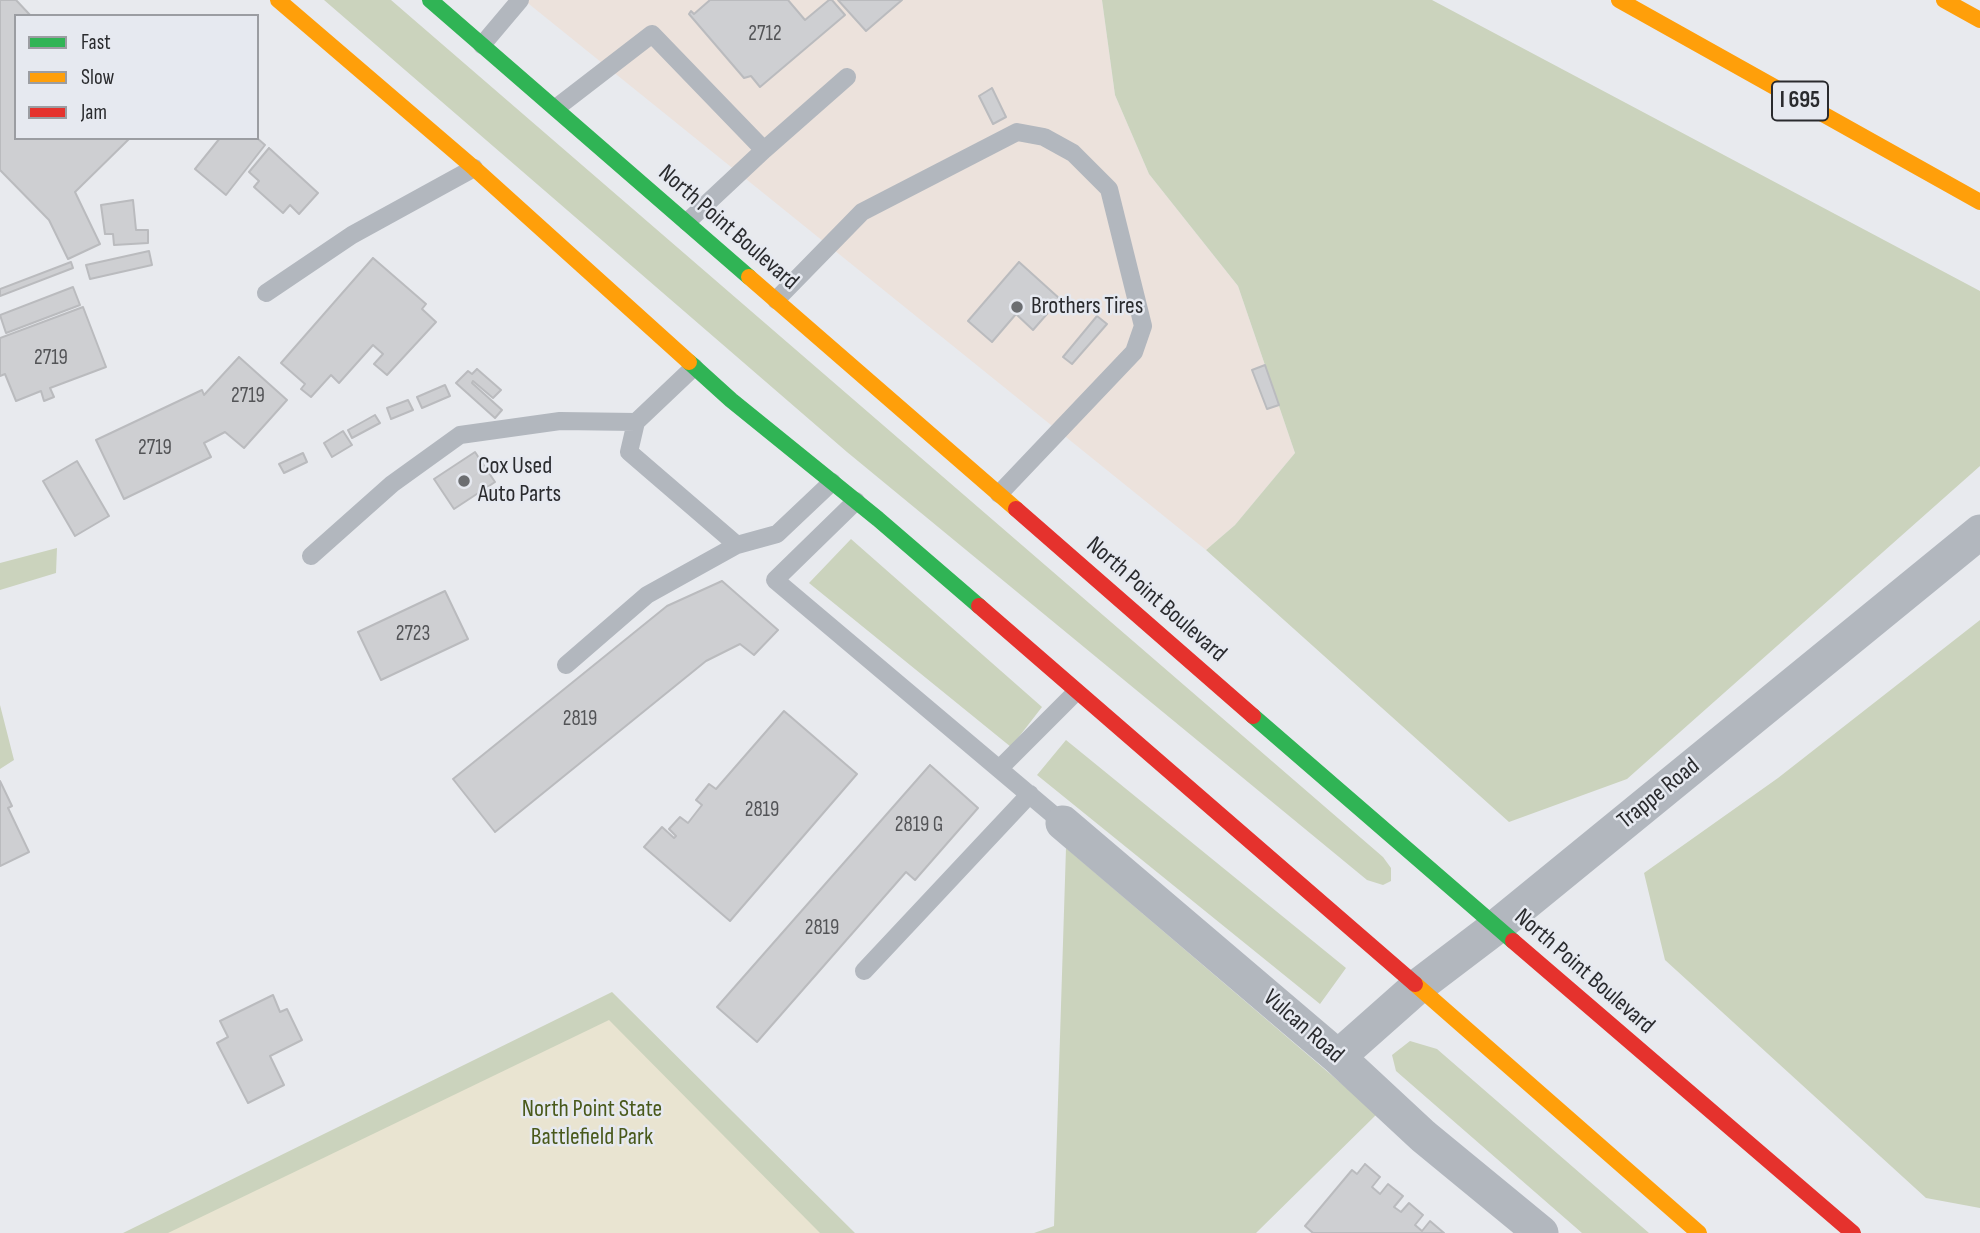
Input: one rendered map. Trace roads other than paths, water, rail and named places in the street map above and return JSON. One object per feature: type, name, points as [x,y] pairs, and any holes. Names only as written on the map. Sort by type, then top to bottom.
[{"type":"main road","points":[[278,0],[474,168],[694,367],[856,501],[1144,748],[1699,1233]]},
{"type":"main road","name":"North Point Boulevard","points":[[430,0],[1496,927],[1853,1233]]},
{"type":"main road","name":"I 695","points":[[1619,0],[1980,202]]},
{"type":"main road","points":[[1944,0],[1980,20]]},
{"type":"street","name":"Trappe Road","points":[[1338,1057],[1417,987],[1496,927],[1980,531]]},
{"type":"street","name":"Vulcan Road","points":[[1063,823],[1338,1057],[1423,1136],[1541,1233]]},
{"type":"lane","points":[[482,45],[520,0]]},
{"type":"lane","points":[[556,108],[652,34],[764,149]]},
{"type":"lane","points":[[687,222],[764,149],[847,77]]},
{"type":"lane","points":[[776,300],[862,212],[1017,132],[1044,137],[1073,153],[1109,189],[1143,326],[1134,352],[999,494]]},
{"type":"lane","points":[[266,293],[352,235],[474,168]]},
{"type":"lane","points":[[694,367],[636,422],[629,452],[737,545]]},
{"type":"lane","points":[[311,555],[392,484],[460,435],[561,421],[636,422]]},
{"type":"lane","points":[[566,665],[647,595],[737,545],[777,534],[832,482]]},
{"type":"lane","points":[[856,501],[775,580],[1063,823]]},
{"type":"lane","points":[[999,769],[1076,692]]},
{"type":"lane","points":[[864,971],[1030,794]]},
{"type":"place","name":"Brothers Tires","points":[[1017,307]]},
{"type":"place","name":"Cox Used Auto Parts","points":[[464,481]]},
{"type":"park label","name":"North Point State Battlefield Park","points":[[592,1124]]}]
